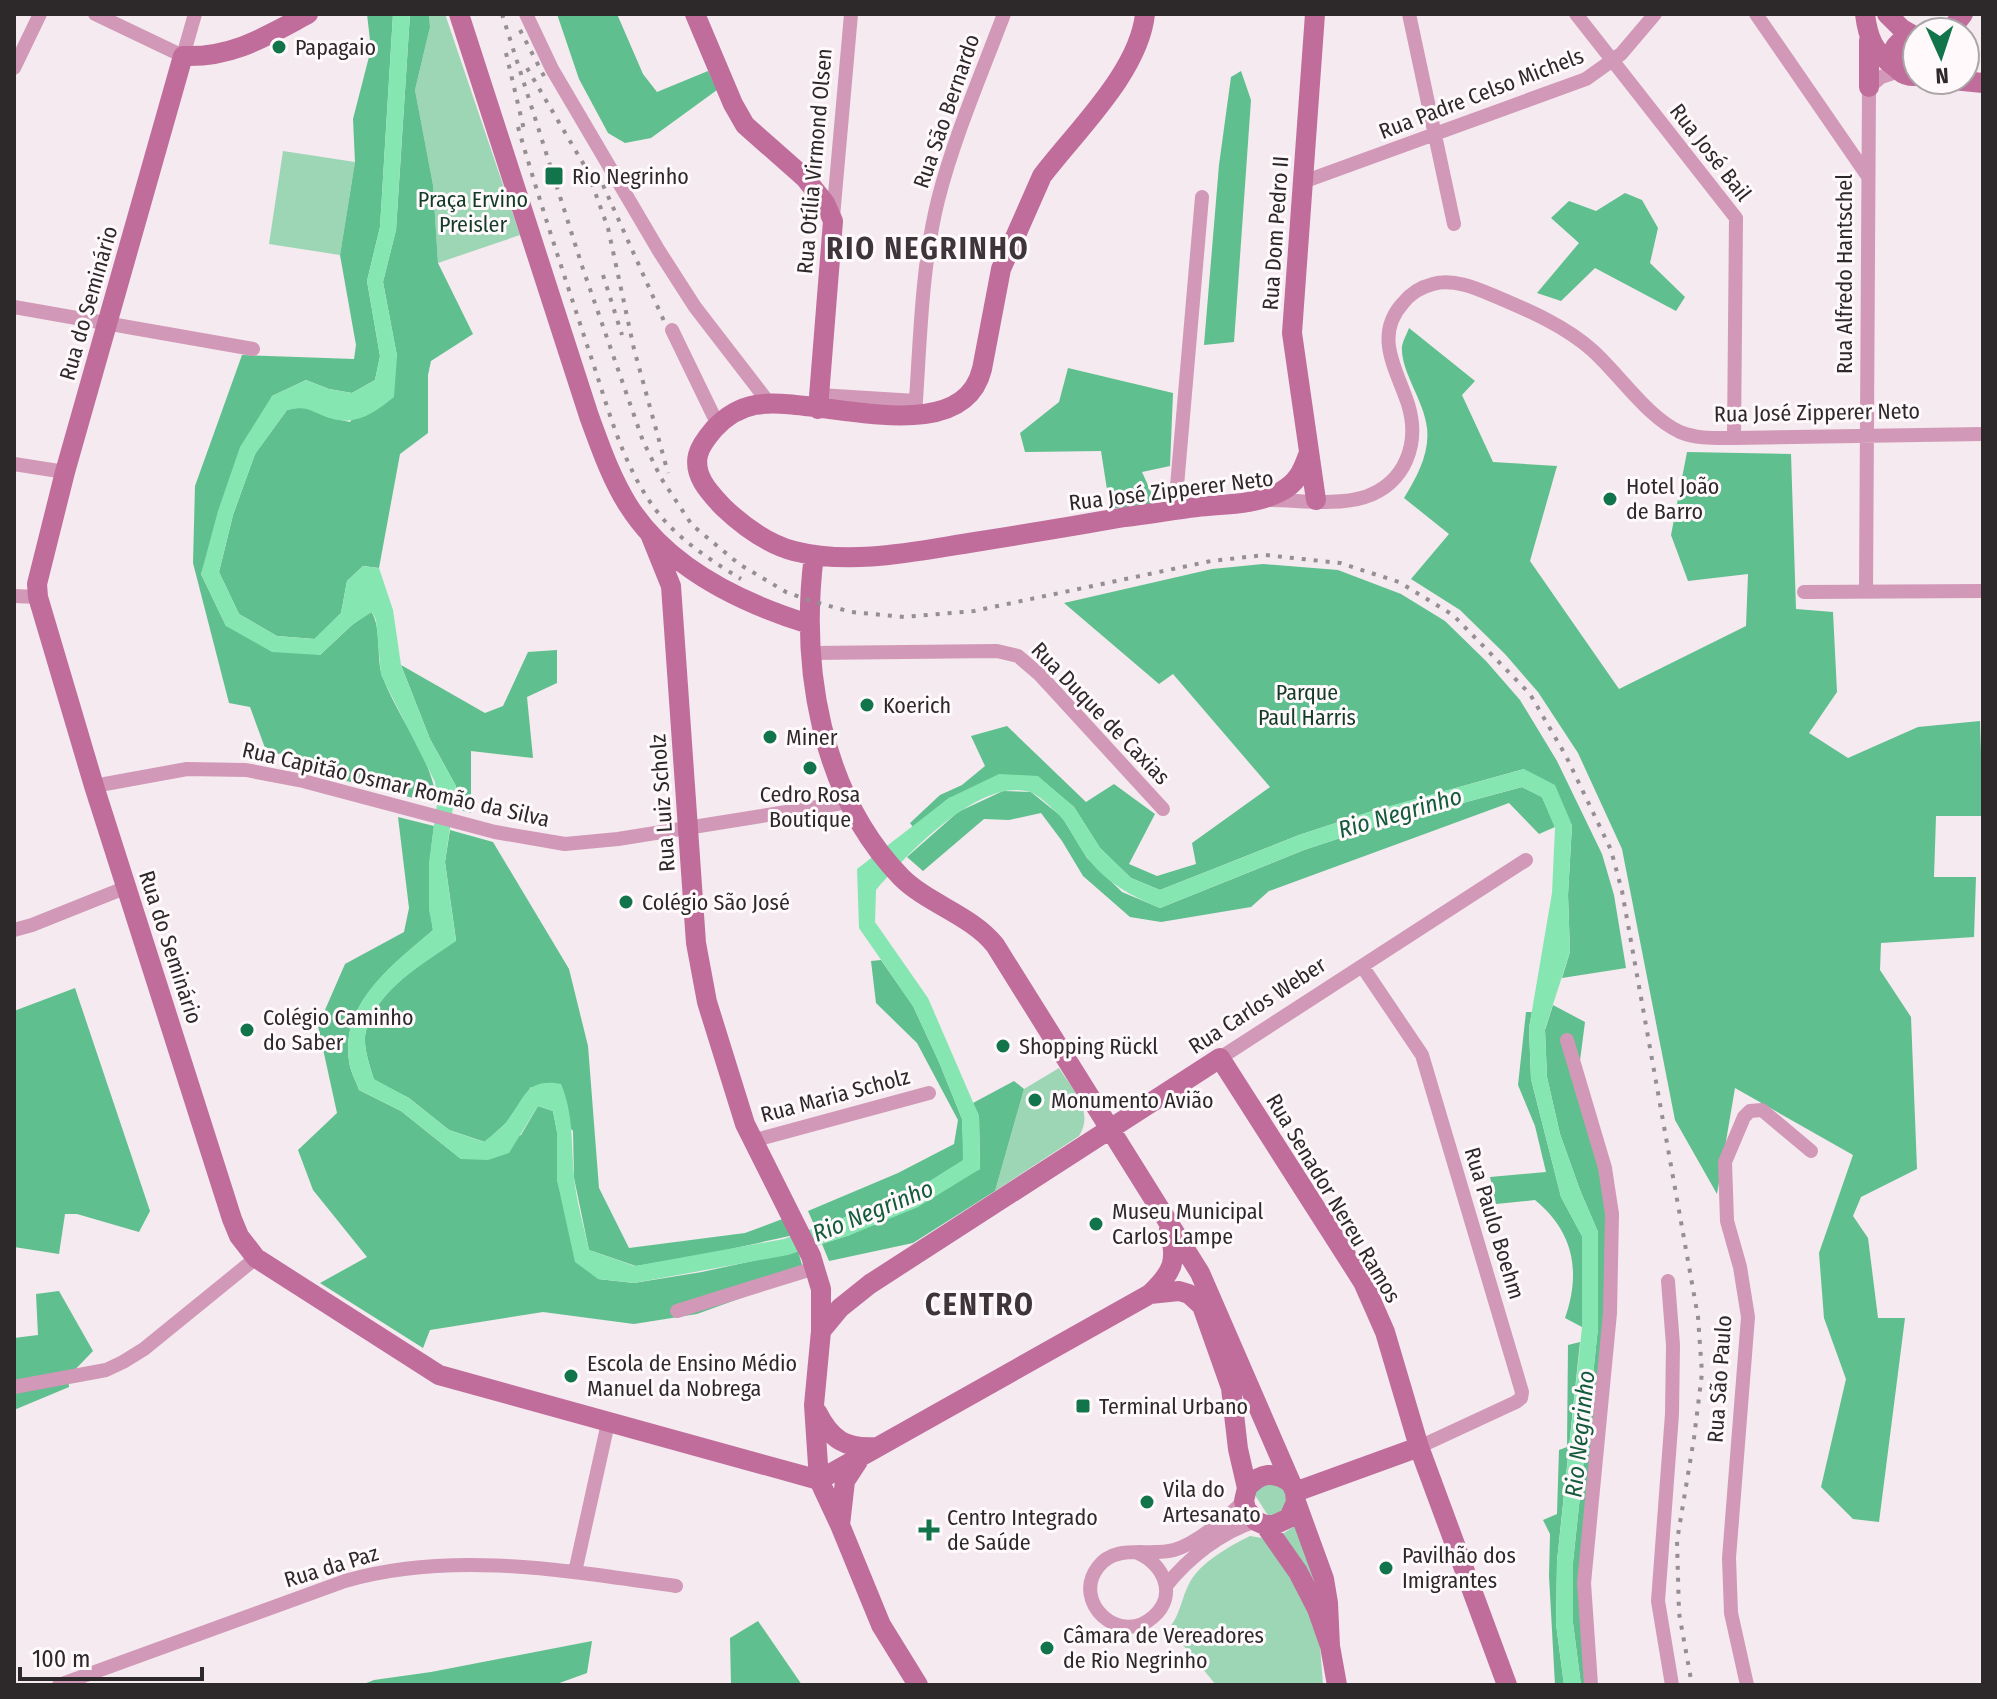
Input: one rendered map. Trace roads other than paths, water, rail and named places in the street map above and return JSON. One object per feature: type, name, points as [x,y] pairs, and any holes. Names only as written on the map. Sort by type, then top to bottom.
[{"type":"main road","points":[[183,56],[206,57],[233,51],[308,14]]},
{"type":"main road","points":[[459,14],[598,441],[628,505],[650,534],[696,572],[758,606],[809,624]]},
{"type":"main road","points":[[695,14],[745,125],[811,183],[833,221]]},
{"type":"main road","points":[[718,425],[745,408],[769,403],[818,402],[937,411],[964,399],[979,382],[1001,269],[1033,192],[1121,74],[1140,38],[1145,14]]},
{"type":"main road","name":"Rua Dom Pedro II","points":[[1315,14],[1292,333],[1316,500]]},
{"type":"main road","points":[[1865,14],[1869,40],[1869,87]]},
{"type":"main road","points":[[1869,40],[1882,58],[1901,69]]},
{"type":"main road","points":[[1901,41],[1892,55],[1901,65]]},
{"type":"main road","name":"Rua do Seminário","points":[[183,56],[106,323],[37,584],[38,597],[94,786],[239,1236],[256,1258],[439,1375],[819,1480]]},
{"type":"main road","name":"Rua Otília Virmond Olsen","points":[[818,402],[833,221]]},
{"type":"main road","name":"Rua José Zipperer Neto","points":[[718,425],[698,455],[698,474],[708,492],[733,517],[774,544],[814,555],[892,555],[1175,509],[1257,500]]},
{"type":"main road","points":[[1257,500],[1293,484],[1308,455]]},
{"type":"main road","name":"Rua Luiz Scholz","points":[[650,534],[671,586],[696,943],[702,982],[752,1141],[813,1262],[821,1289],[821,1331],[814,1405],[819,1480]]},
{"type":"main road","points":[[814,555],[808,600],[809,624],[825,745],[849,802],[873,844],[903,879],[984,932],[995,945],[1200,1273],[1294,1492],[1324,1579],[1337,1685]]},
{"type":"main road","points":[[671,586],[680,577],[696,572]]},
{"type":"main road","name":"Rua Carlos Weber","points":[[821,1331],[840,1308],[870,1284],[1220,1058]]},
{"type":"main road","name":"Rua Senador Nereu Ramos","points":[[1220,1058],[1371,1297],[1385,1332],[1419,1447],[1507,1685]]},
{"type":"main road","points":[[918,1685],[881,1625],[819,1480],[1150,1294],[1165,1280],[1172,1267],[1175,1250],[1167,1222]]},
{"type":"main road","points":[[1150,1294],[1179,1291],[1197,1299],[1202,1306],[1228,1376],[1246,1509],[1260,1523],[1308,1589],[1330,1646]]},
{"type":"main road","points":[[814,1405],[824,1427],[842,1444],[870,1451]]},
{"type":"main road","points":[[1294,1492],[1419,1447]]},
{"type":"main road","points":[[840,1525],[845,1481],[870,1451]]},
{"type":"main road","points":[[1246,1494],[1263,1475],[1283,1477],[1294,1492],[1289,1518],[1282,1523],[1260,1523]]},
{"type":"street","points":[[14,68],[40,14]]},
{"type":"street","points":[[95,14],[183,56],[195,14]]},
{"type":"street","points":[[526,14],[552,69],[676,278],[769,403]]},
{"type":"street","name":"Rua Otília Virmond Olsen","points":[[833,221],[851,14]]},
{"type":"street","name":"Rua São Bernardo","points":[[915,408],[926,282],[937,203],[956,141],[1004,14]]},
{"type":"street","points":[[1409,14],[1454,224]]},
{"type":"street","name":"Rua José Bail","points":[[1576,14],[1736,218],[1734,438]]},
{"type":"street","name":"Rua Padre Celso Michels","points":[[1303,182],[1575,84],[1613,61],[1655,14]]},
{"type":"street","points":[[1756,14],[1867,175]]},
{"type":"street","points":[[1869,87],[1881,77],[1901,74]]},
{"type":"street","name":"Rua Alfredo Hantschel","points":[[1866,592],[1866,134],[1869,87]]},
{"type":"street","points":[[1838,133],[1866,134]]},
{"type":"street","points":[[1175,509],[1202,197]]},
{"type":"street","name":"Rua José Zipperer Neto","points":[[1257,500],[1362,498],[1383,490],[1400,475],[1410,453],[1412,427],[1408,405],[1391,363],[1388,332],[1400,306],[1412,293],[1433,284],[1461,284],[1475,288],[1543,318],[1590,348],[1668,425],[1692,436],[1983,434]]},
{"type":"street","points":[[14,307],[253,349]]},
{"type":"street","points":[[672,330],[718,425]]},
{"type":"street","points":[[14,464],[65,472]]},
{"type":"street","points":[[1804,592],[1983,591]]},
{"type":"street","points":[[14,596],[38,597]]},
{"type":"street","name":"Rua Duque de Caxias","points":[[812,653],[997,651],[1018,656],[1040,675],[1163,809]]},
{"type":"street","name":"Rua Capitão Osmar Romão da Silva","points":[[94,786],[187,769],[237,769],[303,781],[522,838],[565,844],[618,839],[849,802]]},
{"type":"street","name":"Rua Carlos Weber","points":[[1220,1058],[1526,860]]},
{"type":"street","points":[[14,930],[127,887]]},
{"type":"street","name":"Rua Paulo Boehm","points":[[1362,966],[1422,1055],[1522,1392],[1516,1402],[1419,1447]]},
{"type":"street","points":[[1567,1040],[1605,1168],[1612,1214],[1610,1313],[1585,1560],[1585,1611],[1591,1685]]},
{"type":"street","name":"Rua Maria Scholz","points":[[752,1141],[929,1093]]},
{"type":"street","name":"Rua São Paulo","points":[[1747,1685],[1731,1613],[1729,1558],[1748,1317],[1740,1267],[1727,1221],[1725,1162],[1744,1117],[1750,1111],[1762,1110],[1811,1151]]},
{"type":"street","points":[[14,1387],[106,1370],[123,1362],[144,1349],[256,1258]]},
{"type":"street","points":[[677,1311],[813,1262]]},
{"type":"street","points":[[1668,1281],[1673,1345],[1672,1414],[1658,1601],[1672,1685]]},
{"type":"street","points":[[575,1572],[608,1423]]},
{"type":"street","points":[[1246,1494],[1231,1514],[1181,1548],[1116,1554],[1098,1567],[1090,1588],[1096,1609],[1112,1624],[1123,1627],[1144,1624],[1161,1608],[1166,1586],[1189,1560],[1230,1533],[1260,1523]]},
{"type":"street","points":[[1138,1553],[1158,1565],[1166,1586]]},
{"type":"street","name":"Rua da Paz","points":[[59,1685],[345,1581],[382,1571],[413,1567],[461,1567],[575,1572],[676,1586]]},
{"type":"water","points":[[393,14],[410,14],[396,230],[383,282],[397,356],[394,397],[370,414],[353,420],[334,419],[303,408],[287,410],[255,454],[233,515],[219,572],[239,614],[277,636],[314,639],[341,613],[347,581],[363,566],[379,568],[393,610],[401,665],[430,739],[456,786],[445,862],[456,941],[403,979],[380,1002],[366,1031],[365,1043],[374,1079],[409,1098],[449,1130],[484,1142],[506,1123],[523,1096],[534,1086],[561,1084],[570,1118],[575,1185],[589,1250],[635,1266],[784,1239],[911,1193],[963,1160],[962,1119],[939,1062],[913,1006],[859,928],[857,869],[949,798],[999,774],[1038,776],[1074,807],[1100,848],[1131,878],[1160,890],[1299,835],[1524,769],[1555,785],[1572,825],[1568,895],[1570,952],[1545,1029],[1547,1077],[1560,1134],[1598,1232],[1598,1328],[1573,1562],[1573,1623],[1581,1685],[1564,1685],[1556,1624],[1557,1561],[1582,1327],[1582,1236],[1561,1197],[1531,1079],[1529,1028],[1552,893],[1555,828],[1542,797],[1522,787],[1374,827],[1304,850],[1160,908],[1110,881],[1086,856],[1063,819],[1034,794],[1010,790],[967,807],[924,840],[876,890],[875,922],[928,998],[979,1116],[980,1169],[918,1207],[850,1235],[788,1255],[634,1283],[598,1279],[575,1262],[557,1180],[557,1132],[553,1111],[538,1106],[509,1153],[488,1160],[461,1159],[401,1111],[359,1090],[349,1061],[348,1040],[353,1020],[373,986],[433,930],[429,910],[429,862],[437,804],[435,782],[381,675],[376,620],[372,612],[352,625],[320,655],[272,652],[226,626],[201,574],[240,447],[272,396],[306,380],[329,389],[352,393],[375,380],[380,356],[367,281],[380,227]]},
{"type":"railway","points":[[502,14],[583,269],[643,441],[661,478],[692,525],[739,564],[786,592],[808,600],[851,612],[904,617],[974,611],[1211,561],[1265,555],[1340,563],[1399,582],[1453,615],[1530,694],[1566,756],[1611,850],[1622,891],[1698,1317],[1702,1373],[1677,1541],[1679,1613],[1692,1685]]},
{"type":"railway","points":[[520,30],[545,78]]},
{"type":"railway","points":[[506,53],[525,134]]},
{"type":"railway","points":[[527,68],[587,170],[608,228],[634,349],[668,473]]},
{"type":"railway","points":[[518,127],[604,397],[638,483],[664,520],[681,537],[741,579]]},
{"type":"railway","points":[[603,185],[664,321]]},
{"type":"railway","points":[[603,275],[622,335]]},
{"type":"place","name":"Papagaio","points":[[279,47]]},
{"type":"place","name":"Rio Negrinho","points":[[554,176]]},
{"type":"place","name":"Hotel João de Barro","points":[[1610,499]]},
{"type":"place","name":"Koerich","points":[[867,705]]},
{"type":"place","name":"Miner","points":[[770,737]]},
{"type":"place","name":"Cedro Rosa Boutique","points":[[810,768]]},
{"type":"place","name":"Colégio São José","points":[[626,902]]},
{"type":"place","name":"Colégio Caminho do Saber","points":[[247,1030]]},
{"type":"place","name":"Shopping Rückl","points":[[1003,1046]]},
{"type":"place","name":"Monumento Avião","points":[[1035,1100]]},
{"type":"place","name":"Museu Municipal Carlos Lampe","points":[[1096,1224]]},
{"type":"place","name":"Escola de Ensino Médio Manuel da Nobrega","points":[[571,1376]]},
{"type":"place","name":"Terminal Urbano","points":[[1083,1406]]},
{"type":"place","name":"Vila do Artesanato","points":[[1147,1502]]},
{"type":"place","name":"Centro Integrado de Saúde","points":[[929,1530]]},
{"type":"place","name":"Pavilhão dos Imigrantes","points":[[1386,1568]]},
{"type":"place","name":"Câmara de Vereadores de Rio Negrinho","points":[[1047,1648]]},
{"type":"district","name":"RIO NEGRINHO","points":[[928,249]]},
{"type":"district","name":"CENTRO","points":[[980,1305]]},
{"type":"park label","name":"Praça Ervino Preisler","points":[[473,212]]},
{"type":"park label","name":"Parque Paul Harris","points":[[1307,704]]}]
